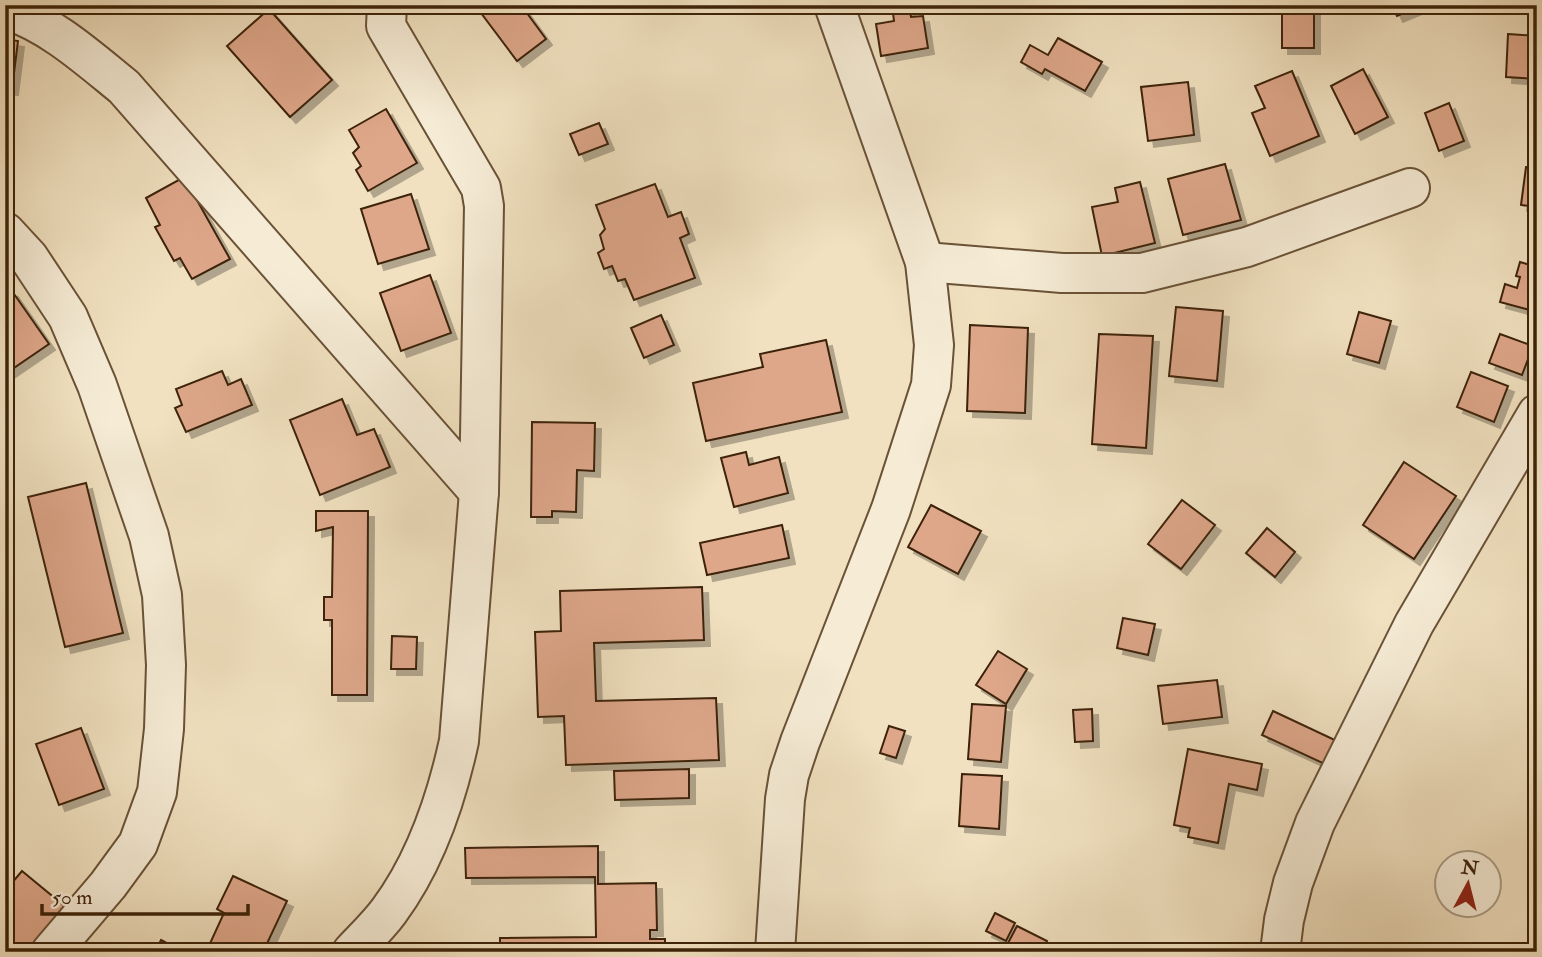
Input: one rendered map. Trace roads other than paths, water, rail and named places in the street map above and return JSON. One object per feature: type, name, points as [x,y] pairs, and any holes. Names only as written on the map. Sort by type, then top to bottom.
[{"type":"street","points":[[352,952],[388,912],[407,884],[434,831],[451,780],[459,741],[479,492],[483,197],[481,188],[386,26],[387,5]]},
{"type":"street","points":[[775,952],[789,775],[891,509],[931,385],[934,345],[925,262],[834,5]]},
{"type":"street","points":[[5,9],[29,17],[75,46],[124,87],[479,492]]},
{"type":"street","points":[[925,262],[1062,273],[1142,273],[1247,247],[1410,188]]},
{"type":"street","points":[[5,232],[29,258],[68,317],[97,385],[149,536],[162,595],[166,665],[164,729],[157,792],[138,844],[51,952]]},
{"type":"street","points":[[1280,952],[1283,920],[1293,883],[1315,823],[1414,624],[1537,414]]}]
